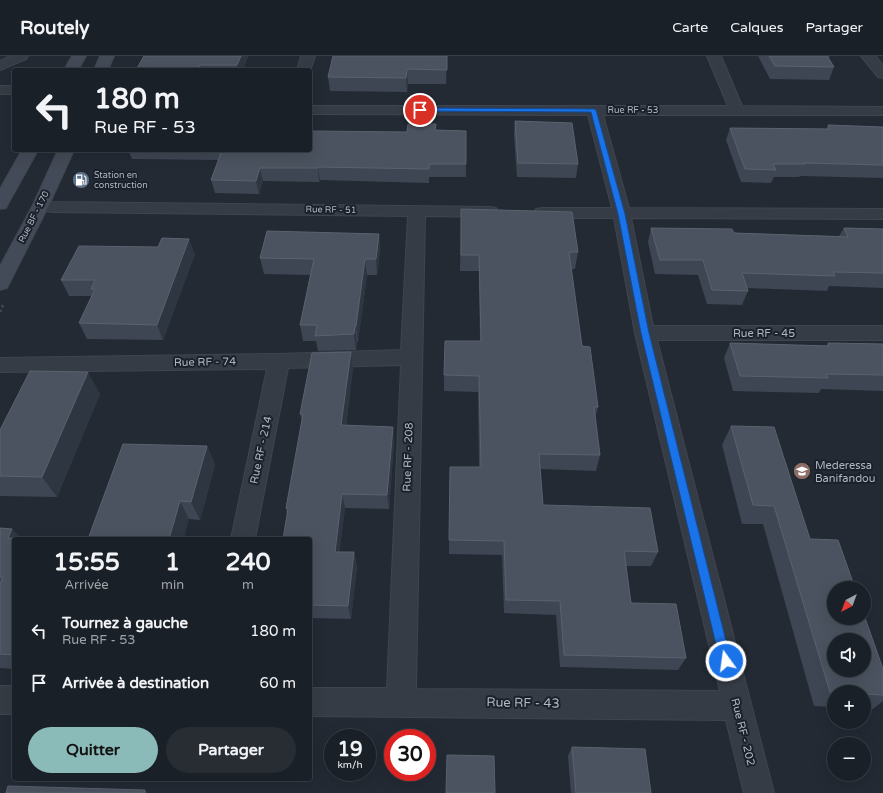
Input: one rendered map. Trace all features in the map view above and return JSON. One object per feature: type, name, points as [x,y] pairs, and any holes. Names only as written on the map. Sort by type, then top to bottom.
[{"type":"main road","points":[[72,68],[79,56]]},
{"type":"main road","points":[[102,68],[107,56]]},
{"type":"main road","points":[[0,204],[29,152]]},
{"type":"main road","name":"Rue BF - 170","points":[[0,284],[41,205],[65,152]]},
{"type":"street","points":[[0,66],[21,56]]},
{"type":"street","points":[[305,68],[308,56]]},
{"type":"street","points":[[714,56],[737,111]]},
{"type":"street","points":[[868,56],[883,74]]},
{"type":"street","points":[[0,90],[12,90]]},
{"type":"street","name":"Rue RF - 53","points":[[312,110],[883,111]]},
{"type":"street","name":"Rue RF - 202","points":[[594,110],[622,214],[645,333],[736,706],[759,793]]},
{"type":"street","name":"Rue RF - 51","points":[[41,205],[52,207],[504,212]]},
{"type":"street","name":"Rue RF - 208","points":[[401,702],[410,357],[417,211]]},
{"type":"street","points":[[527,213],[883,214]]},
{"type":"street","name":"Rue RF - 45","points":[[645,333],[883,333]]},
{"type":"street","name":"Rue RF - 74","points":[[0,365],[279,361],[410,357]]},
{"type":"street","name":"Rue RF - 214","points":[[243,537],[279,361]]},
{"type":"street","points":[[0,700],[12,700]]},
{"type":"street","name":"Rue RF - 43","points":[[312,702],[736,706]]},
{"type":"building","points":[[144,56],[241,56],[237,65],[200,65],[199,68],[137,68]]},
{"type":"building","points":[[333,56],[447,56],[447,70],[407,69],[406,78],[328,77]]},
{"type":"building","points":[[769,56],[827,56],[834,67],[775,66]]},
{"type":"building","points":[[515,121],[572,123],[578,164],[518,163]]},
{"type":"building","points":[[408,124],[436,124],[435,130],[466,131],[466,164],[429,164],[429,169],[318,167],[260,168],[256,181],[211,180],[221,152],[312,152],[312,131],[407,132]]},
{"type":"building","points":[[828,125],[883,127],[883,165],[804,163],[805,164],[773,164],[776,170],[745,169],[730,128],[830,129]]},
{"type":"building","points":[[461,209],[572,212],[578,252],[569,252],[582,346],[590,347],[598,407],[594,407],[600,455],[539,454],[543,505],[650,508],[658,552],[624,551],[631,603],[676,604],[686,658],[564,655],[560,601],[506,600],[504,541],[449,540],[450,467],[481,467],[479,376],[444,375],[445,341],[481,341],[479,255],[461,255]]},
{"type":"building","points":[[651,228],[732,229],[734,233],[848,237],[844,228],[883,229],[883,273],[833,272],[835,276],[742,273],[748,291],[712,290],[703,260],[660,260]]},
{"type":"building","points":[[267,231],[379,234],[376,259],[365,259],[354,334],[315,336],[317,325],[300,325],[314,259],[260,258]]},
{"type":"building","points":[[162,238],[189,239],[157,325],[79,323],[95,289],[91,289],[95,280],[61,280],[79,246],[158,247]]},
{"type":"building","points":[[730,343],[829,346],[828,343],[883,344],[883,375],[826,374],[828,378],[740,376]]},
{"type":"building","points":[[351,352],[341,425],[393,427],[387,495],[342,494],[335,552],[354,552],[348,606],[312,605],[312,537],[283,537],[288,509],[286,508],[303,414],[300,414],[312,353]]},
{"type":"building","points":[[30,371],[88,372],[42,477],[0,476],[0,430]]},
{"type":"building","points":[[731,426],[774,427],[810,539],[838,540],[853,581],[827,581],[827,625],[868,625],[870,633],[827,633],[827,677],[871,677],[871,635],[883,669],[883,695],[871,694],[871,685],[828,685],[774,506],[753,505]]},
{"type":"building","points":[[123,444],[207,446],[191,502],[180,501],[170,537],[89,537]]},
{"type":"building","points":[[0,528],[12,529],[8,538],[12,538],[12,655],[0,654],[0,585],[3,577],[0,577]]},
{"type":"building","points":[[572,747],[645,749],[651,793],[576,793]]},
{"type":"building","points":[[447,755],[494,756],[495,793],[446,793]]},
{"type":"building","points":[[8,786],[145,790],[145,793],[6,793]]},
{"type":"place","name":"Station en construction","points":[[81,180]]},
{"type":"place","name":"Mederessa Banifandou","points":[[802,471]]},
{"type":"route","points":[[420,110],[594,110],[622,214],[645,333],[726,661]]}]
